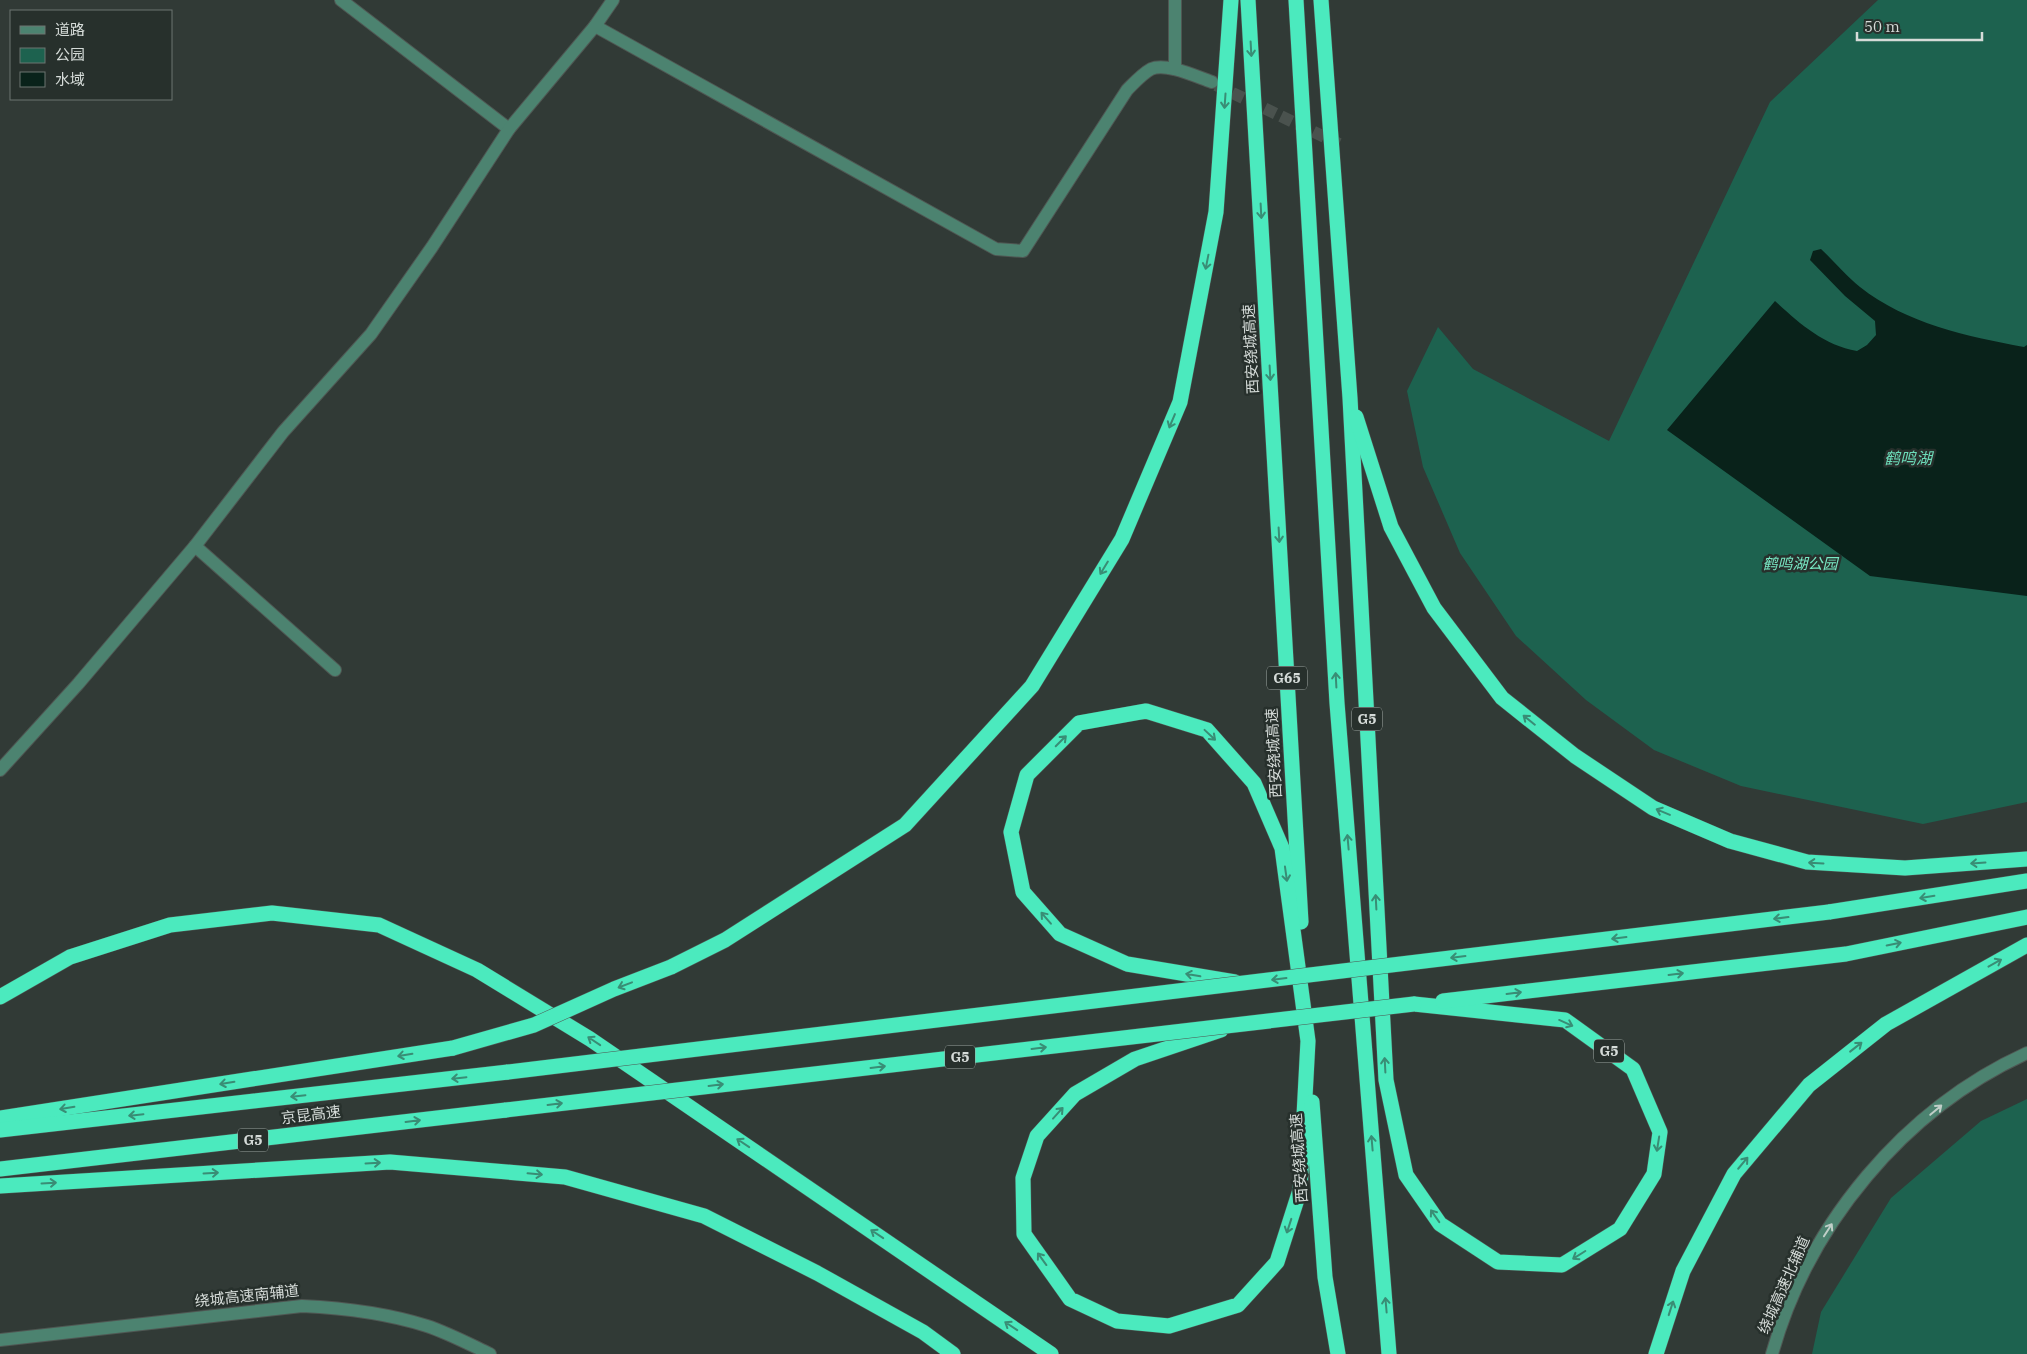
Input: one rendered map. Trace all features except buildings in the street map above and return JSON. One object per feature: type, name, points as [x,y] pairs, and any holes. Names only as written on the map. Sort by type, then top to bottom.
[{"type":"highway","points":[[0,1118],[453,1048],[534,1025],[614,989],[671,968],[726,940],[906,825],[1032,686],[1122,539],[1180,402],[1216,212],[1231,0]]},
{"type":"highway","name":"西安绕城高速","points":[[1248,0],[1308,1041],[1325,1277],[1338,1354]]},
{"type":"highway","points":[[1296,0],[1337,703],[1389,1354]]},
{"type":"highway","name":"G5","points":[[1235,1025],[1414,1004],[1565,1020],[1633,1069],[1660,1132],[1654,1174],[1620,1229],[1562,1265],[1498,1262],[1440,1224],[1406,1175],[1386,1080],[1350,398],[1321,0]]},
{"type":"highway","points":[[1350,398],[1391,526],[1434,608],[1502,698],[1575,756],[1653,808],[1730,840],[1807,862],[1905,868],[2027,859]]},
{"type":"highway","points":[[1235,1025],[1136,1059],[1075,1094],[1037,1136],[1023,1178],[1024,1234],[1070,1299],[1117,1321],[1169,1326],[1238,1305],[1277,1262],[1300,1190],[1308,1041],[1282,848],[1254,783],[1207,730],[1146,711],[1079,723],[1027,775],[1011,832],[1023,892],[1060,934],[1127,964],[1241,983]]},
{"type":"highway","points":[[0,1130],[508,1072],[1829,912],[2027,881]]},
{"type":"highway","points":[[0,997],[70,957],[170,925],[272,913],[379,925],[477,970],[590,1039],[1051,1354]]},
{"type":"highway","points":[[1414,1004],[1846,954],[2027,917]]},
{"type":"highway","points":[[1656,1354],[1683,1271],[1734,1174],[1809,1085],[1886,1024],[2027,945]]},
{"type":"highway","name":"京昆高速","points":[[0,1169],[1235,1025]]},
{"type":"highway","points":[[0,1186],[390,1162],[565,1177],[704,1216],[818,1273],[923,1332],[953,1354]]},
{"type":"street","points":[[341,0],[509,129]]},
{"type":"street","points":[[0,770],[78,684],[195,546],[283,432],[372,334],[432,247],[509,129],[595,26],[613,0]]},
{"type":"street","points":[[1175,0],[1175,69]]},
{"type":"street","points":[[595,26],[996,248],[1008,250],[1024,251],[1127,90],[1140,77],[1153,68],[1175,69],[1212,82]]},
{"type":"street","points":[[195,546],[336,670]]},
{"type":"street","name":"绕城高速北辅道","points":[[1772,1354],[1786,1312],[1817,1247],[1852,1192],[1890,1151],[1940,1106],[1999,1066],[2027,1054]]},
{"type":"street","name":"绕城高速南辅道","points":[[0,1340],[302,1306],[343,1308],[383,1314],[427,1326],[490,1354]]},
{"type":"green space","name":"鹤鸣湖公园","points":[[1878,0],[2027,0],[2027,802],[1923,824],[1741,786],[1654,750],[1586,700],[1516,636],[1460,553],[1423,467],[1407,391],[1438,327],[1473,369],[1609,441],[1770,102]]},
{"type":"green space","points":[[2027,1099],[2027,1354],[1812,1354],[1821,1312],[1891,1198],[1981,1121]]},
{"type":"water","name":"鹤鸣湖","points":[[1821,249],[1860,287],[1878,300],[1897,310],[1938,327],[1959,333],[2024,347],[2027,345],[2027,596],[1870,576],[1667,430],[1775,301],[1812,332],[1833,344],[1857,351],[1867,345],[1876,335],[1875,321],[1845,296],[1810,260],[1813,251]]},
{"type":"tunnel","points":[[1216,85],[1339,144]]}]
